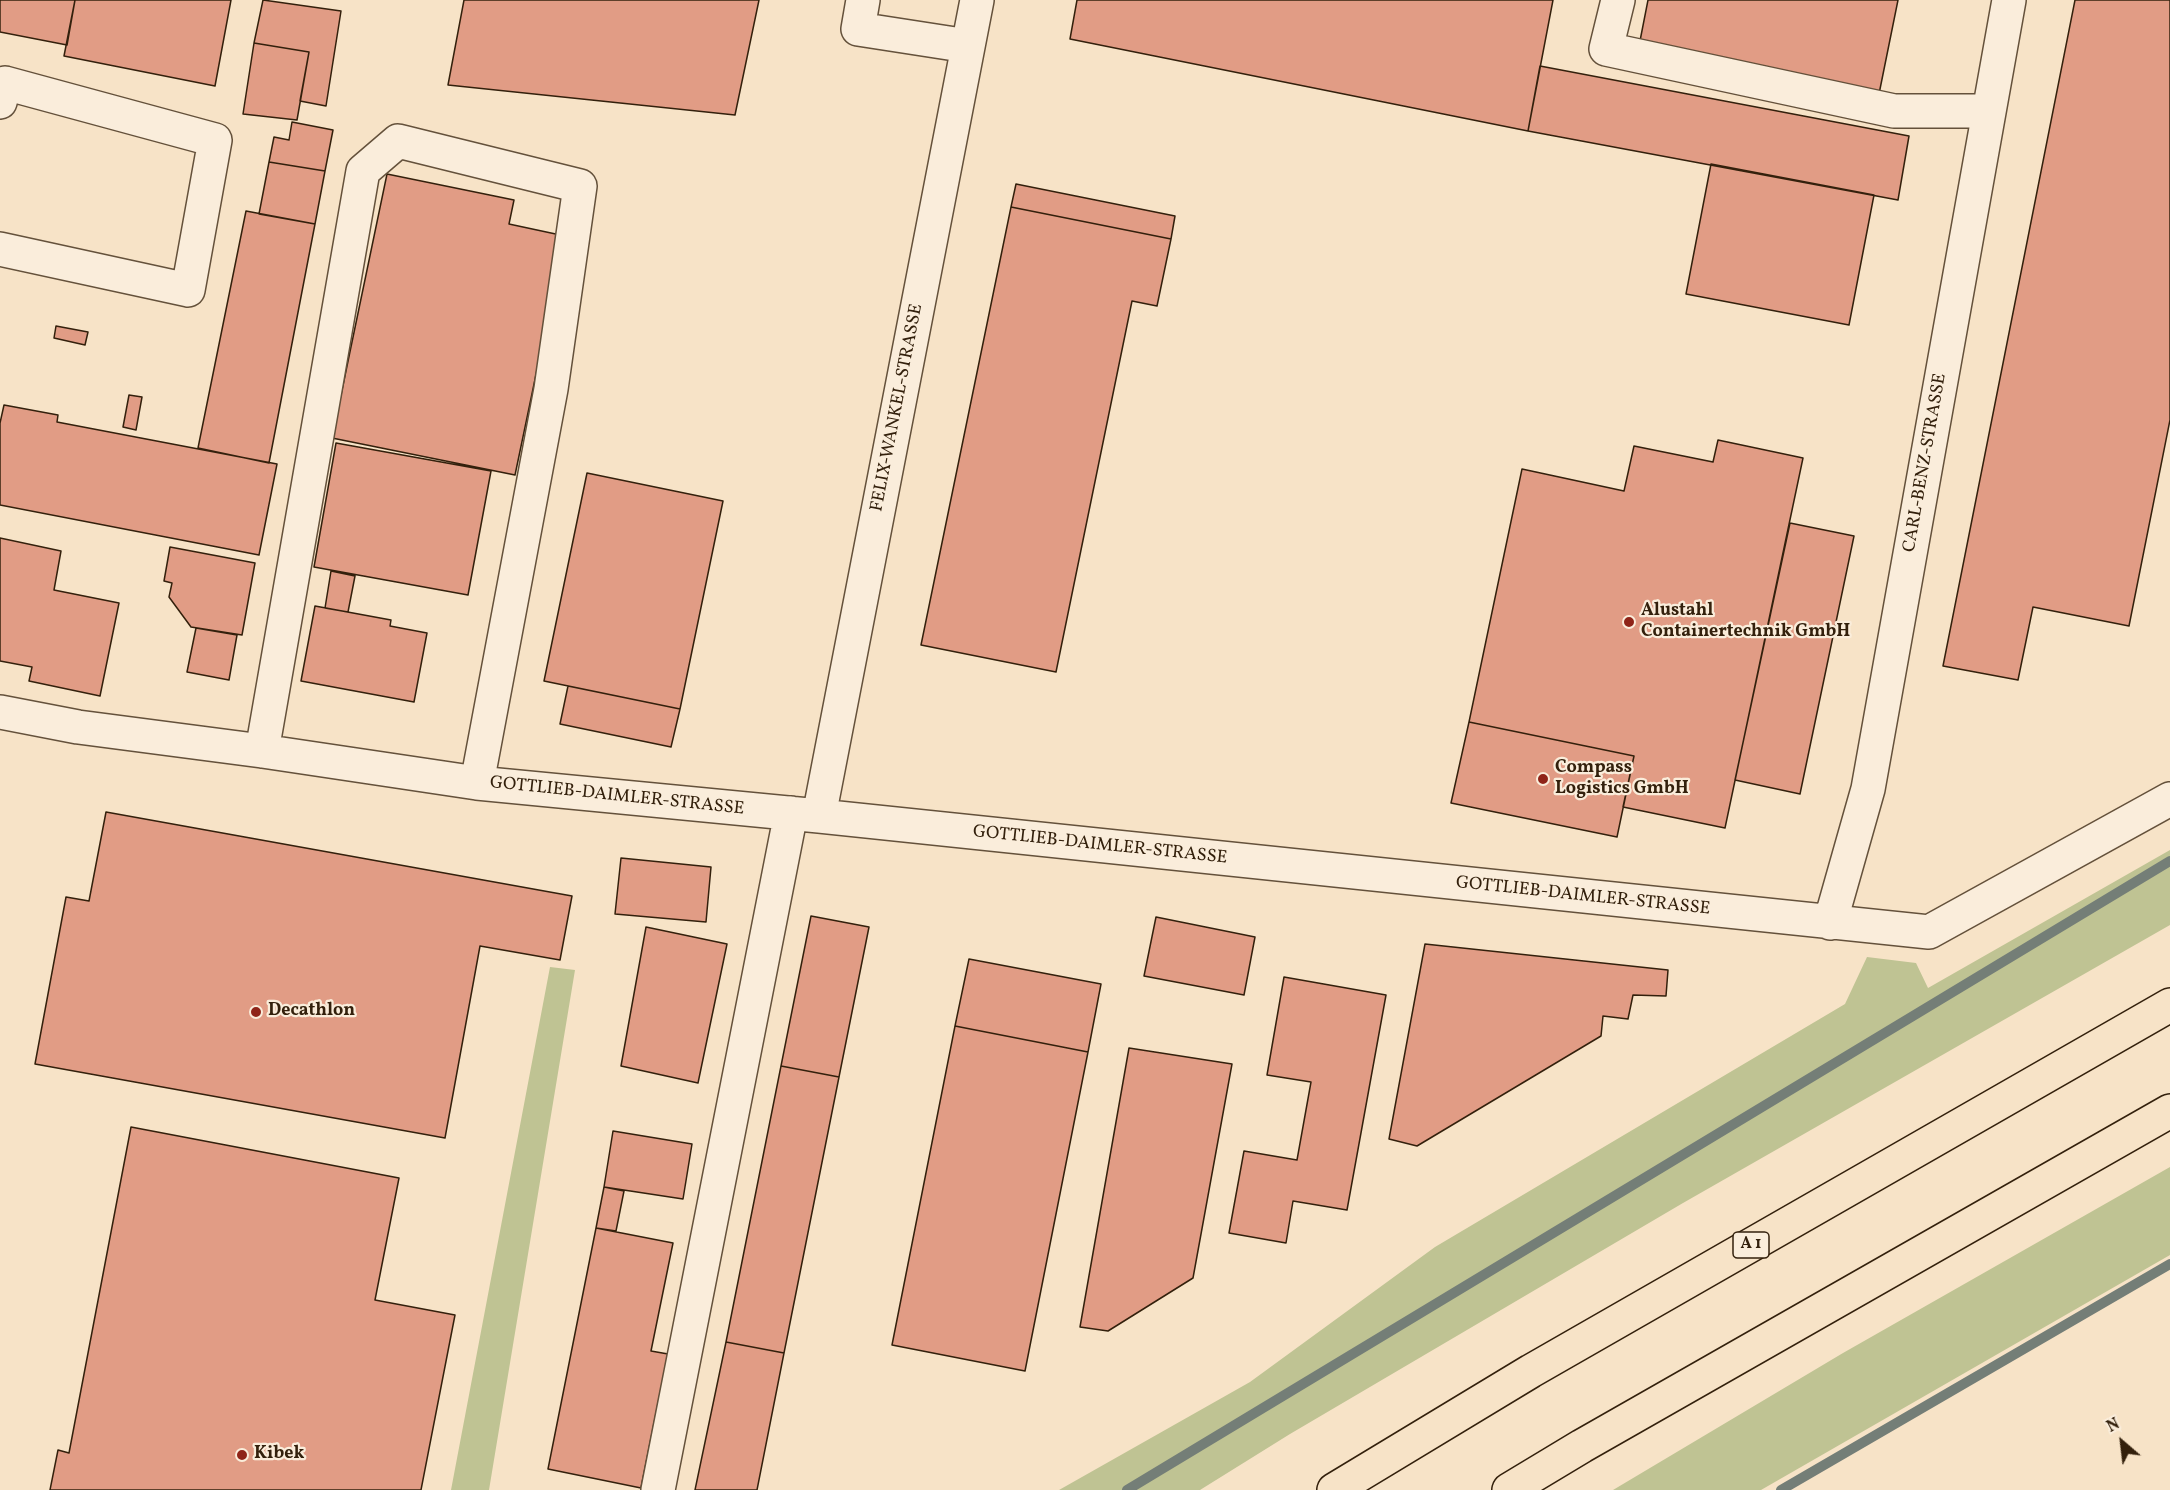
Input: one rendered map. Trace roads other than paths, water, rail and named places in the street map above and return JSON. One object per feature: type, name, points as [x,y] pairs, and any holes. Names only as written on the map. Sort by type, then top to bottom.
[{"type":"highway","name":"A 1","points":[[1334,1490],[1531,1371],[2170,1005]]},
{"type":"highway","points":[[1509,1490],[1582,1446],[2170,1111]]},
{"type":"street","points":[[863,0],[858,29],[968,46]]},
{"type":"street","name":"FELIX-WANKEL-STRASSE","points":[[658,1490],[805,815],[977,0]]},
{"type":"street","points":[[1618,0],[1606,49],[1894,111],[1989,111]]},
{"type":"street","name":"CARL-BENZ-STRASSE","points":[[1830,923],[1868,789],[2008,0]]},
{"type":"street","points":[[0,102],[5,83],[215,140],[188,290],[0,249]]},
{"type":"street","points":[[262,751],[363,171],[398,141],[580,186],[551,389],[477,783]]},
{"type":"street","name":"GOTTLIEB-DAIMLER-STRASSE","points":[[0,712],[78,727],[262,751],[477,783],[1929,932],[2170,800]]},
{"type":"waterway","points":[[1127,1490],[2170,861]]},
{"type":"waterway","points":[[1781,1490],[2170,1264]]},
{"type":"place","name":"Alustahl Containertechnik GmbH","points":[[1629,622]]},
{"type":"place","name":"Compass Logistics GmbH","points":[[1543,779]]},
{"type":"place","name":"Decathlon","points":[[256,1012]]},
{"type":"place","name":"Kibek","points":[[242,1455]]}]
